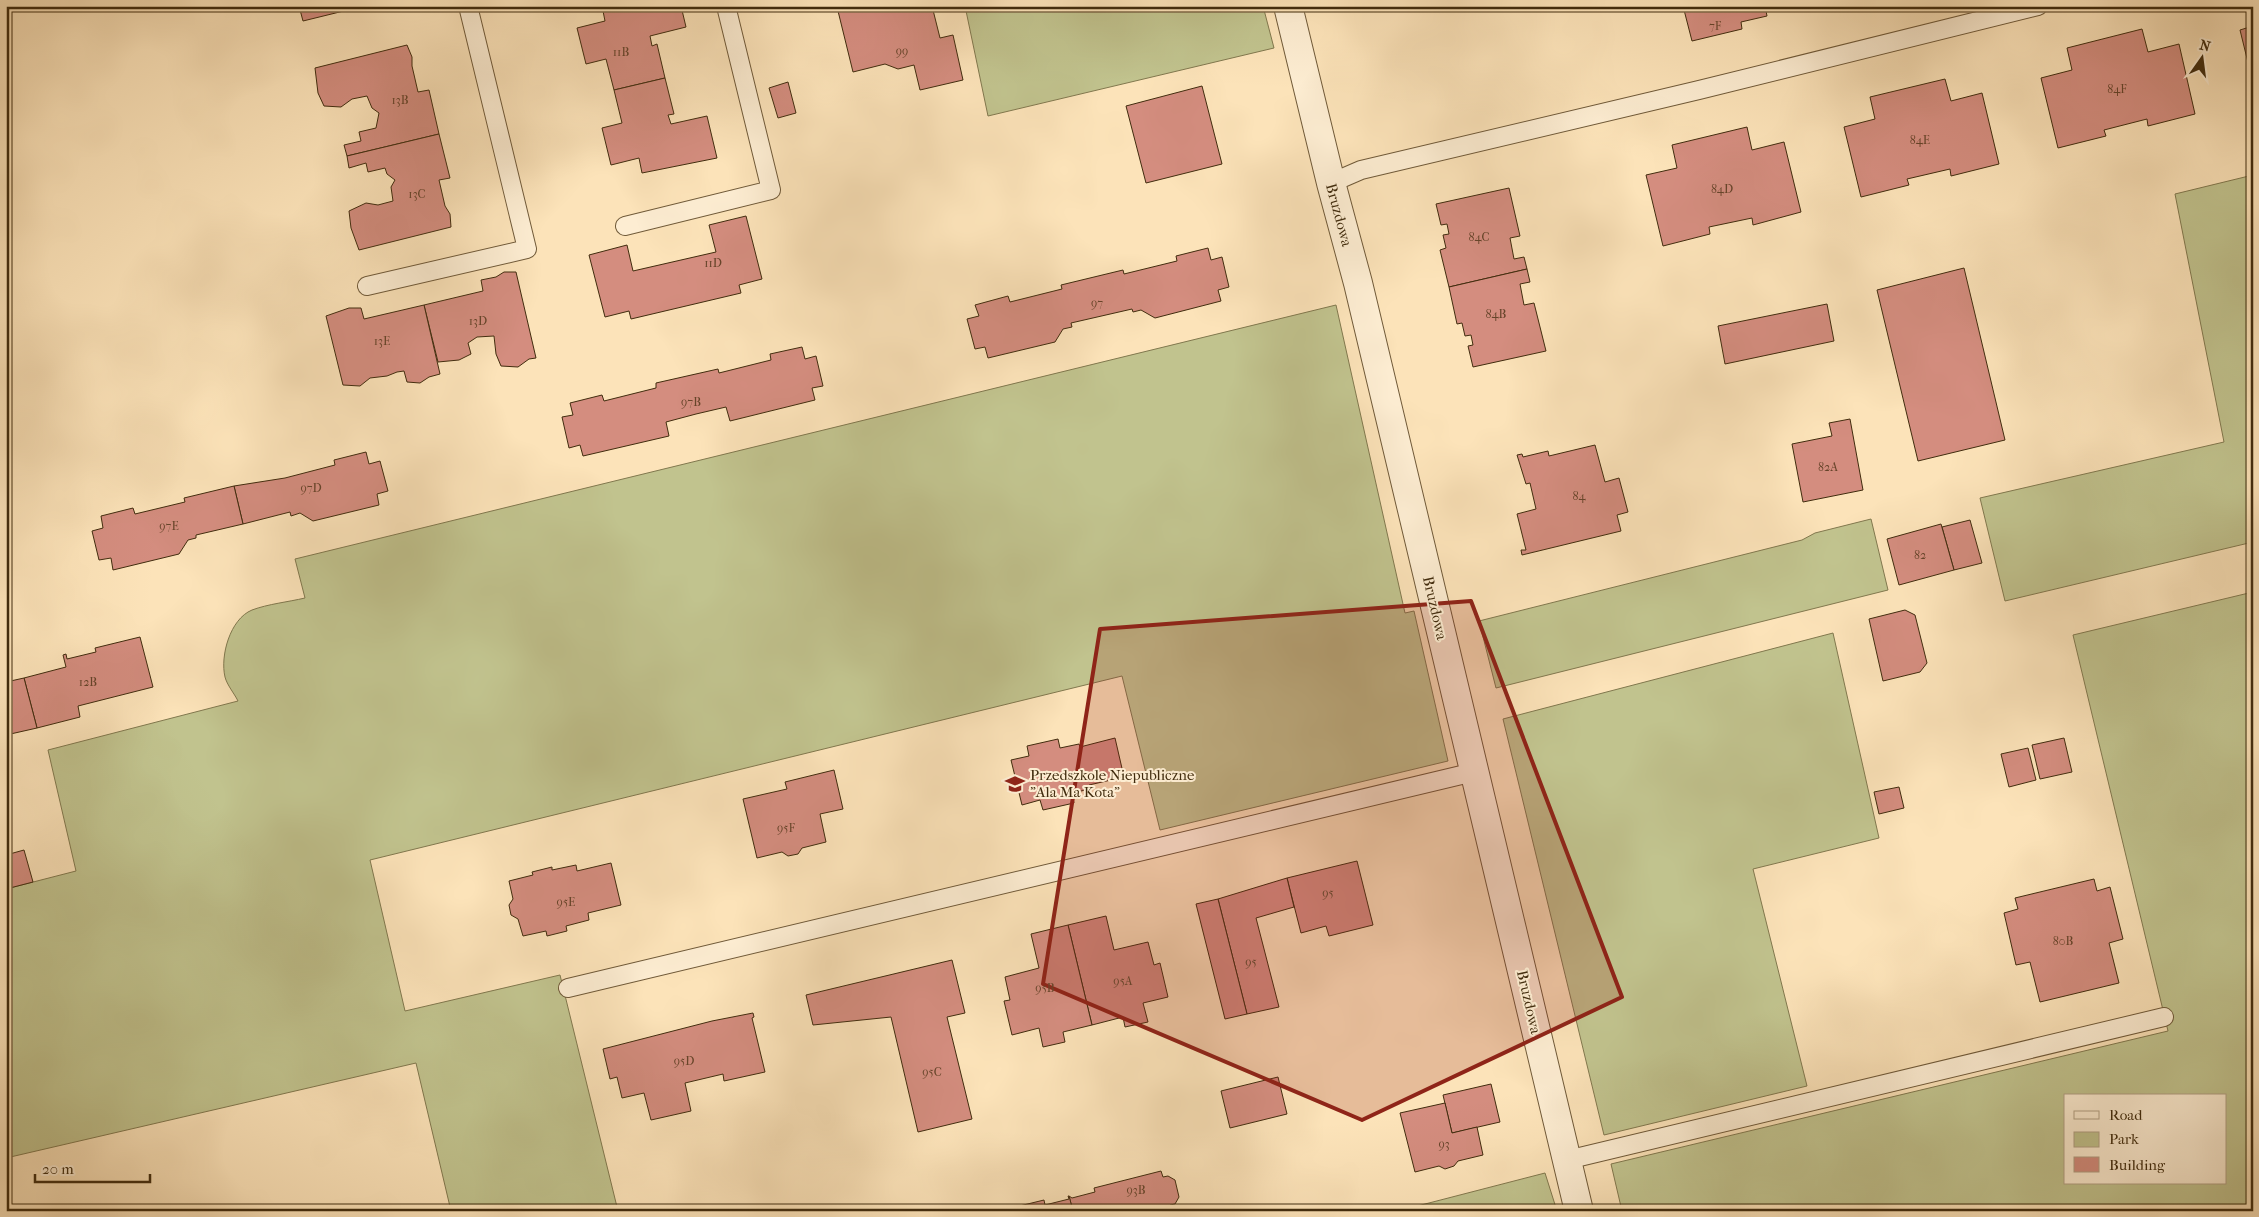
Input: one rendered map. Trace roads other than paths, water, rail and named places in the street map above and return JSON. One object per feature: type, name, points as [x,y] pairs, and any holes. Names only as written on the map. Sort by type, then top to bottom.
[{"type":"street","name":"Bruzdowa","points":[[1288,6],[1331,183],[1358,283],[1579,1211]]},
{"type":"lane","points":[[367,286],[527,249],[468,6]]},
{"type":"lane","points":[[625,226],[771,190],[726,6]]},
{"type":"lane","points":[[1331,183],[1361,170],[1699,90],[2038,6]]},
{"type":"lane","points":[[568,988],[1474,772]]},
{"type":"lane","points":[[1567,1160],[2164,1017]]},
{"type":"place","name":"Przedszkole Niepubliczne \"Ala Ma Kota\"","points":[[1015,784]]}]
